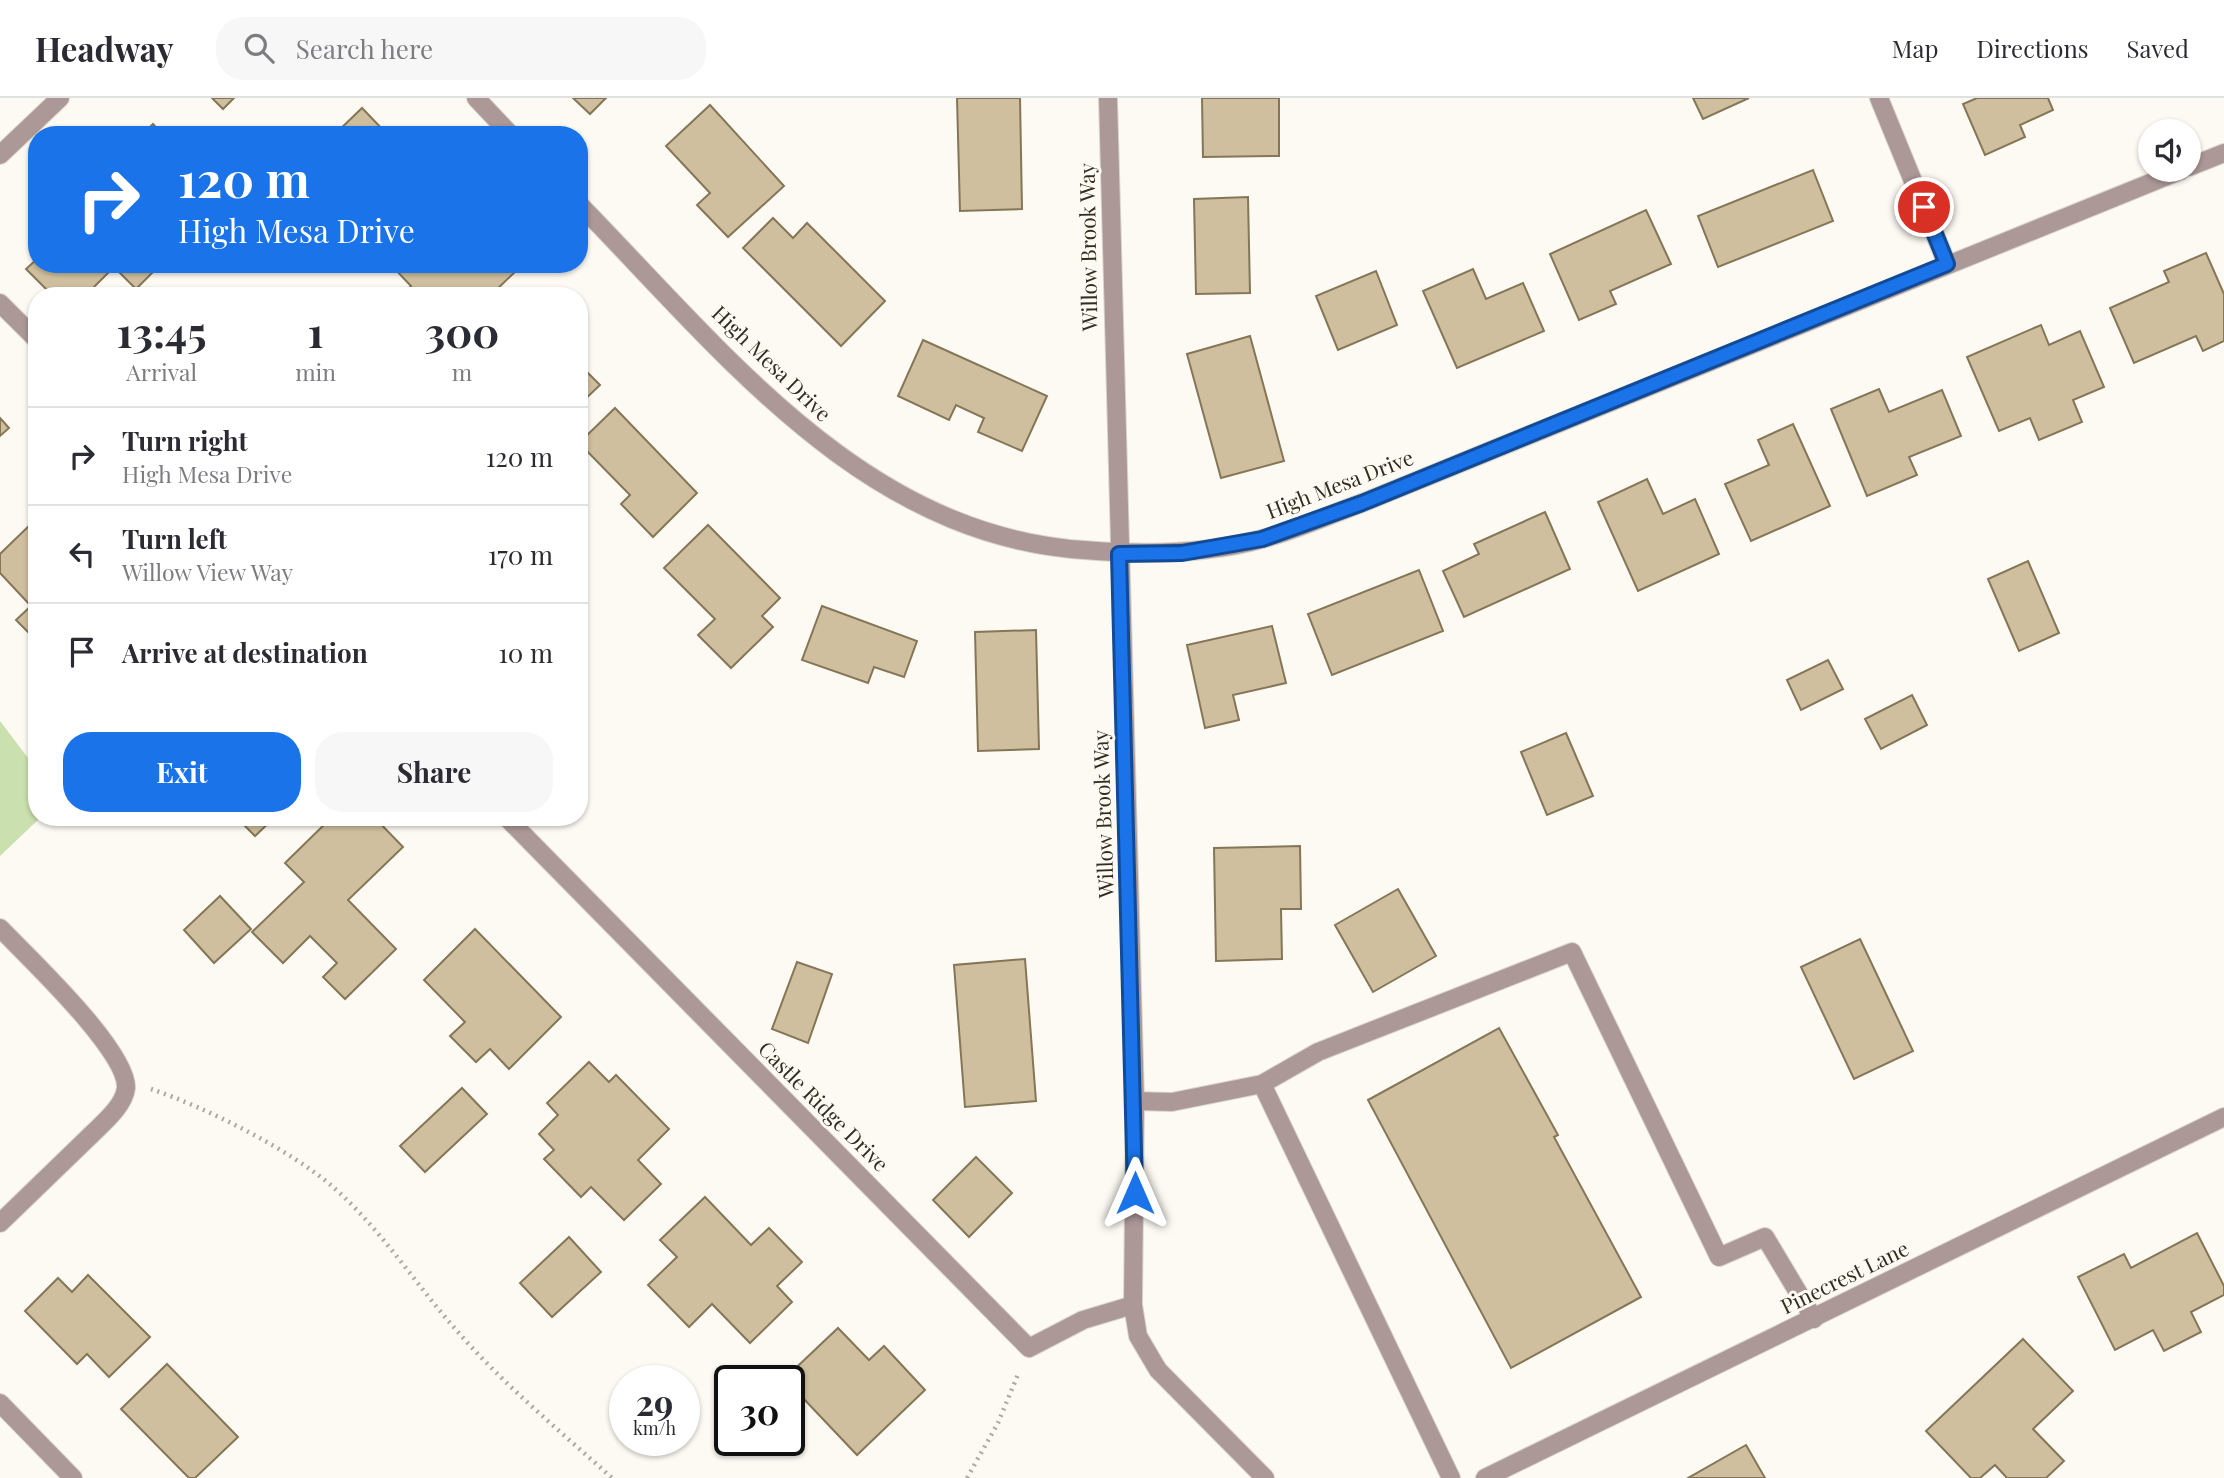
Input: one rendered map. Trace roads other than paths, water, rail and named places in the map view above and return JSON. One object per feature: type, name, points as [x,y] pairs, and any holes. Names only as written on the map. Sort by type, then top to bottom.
[{"type":"street","points":[[31,126],[60,98]]},
{"type":"street","points":[[475,98],[502,126]]},
{"type":"street","name":"Willow Brook Way","points":[[1108,98],[1135,1101],[1133,1305],[1138,1336],[1158,1370],[1265,1478]]},
{"type":"street","points":[[1879,98],[1947,264]]},
{"type":"street","points":[[0,155],[28,128]]},
{"type":"street","points":[[2201,162],[2224,153]]},
{"type":"street","name":"High Mesa Drive","points":[[588,213],[778,408],[844,461],[913,503],[976,529],[1063,550],[1119,554],[1182,553],[1262,539],[1374,498],[2152,182]]},
{"type":"street","points":[[0,303],[28,331]]},
{"type":"street","name":"Castle Ridge Drive","points":[[515,826],[1029,1348],[1083,1320],[1133,1305]]},
{"type":"street","points":[[0,928],[97,1031],[121,1067],[126,1087],[119,1106],[0,1223]]},
{"type":"street","points":[[1135,1101],[1172,1102],[1262,1084],[1318,1052],[1572,951],[1719,1257],[1765,1237],[1814,1319]]},
{"type":"street","points":[[1262,1084],[1451,1478]]},
{"type":"street","name":"Pinecrest Lane","points":[[1485,1478],[2224,1116]]},
{"type":"street","points":[[0,1403],[73,1478]]}]
